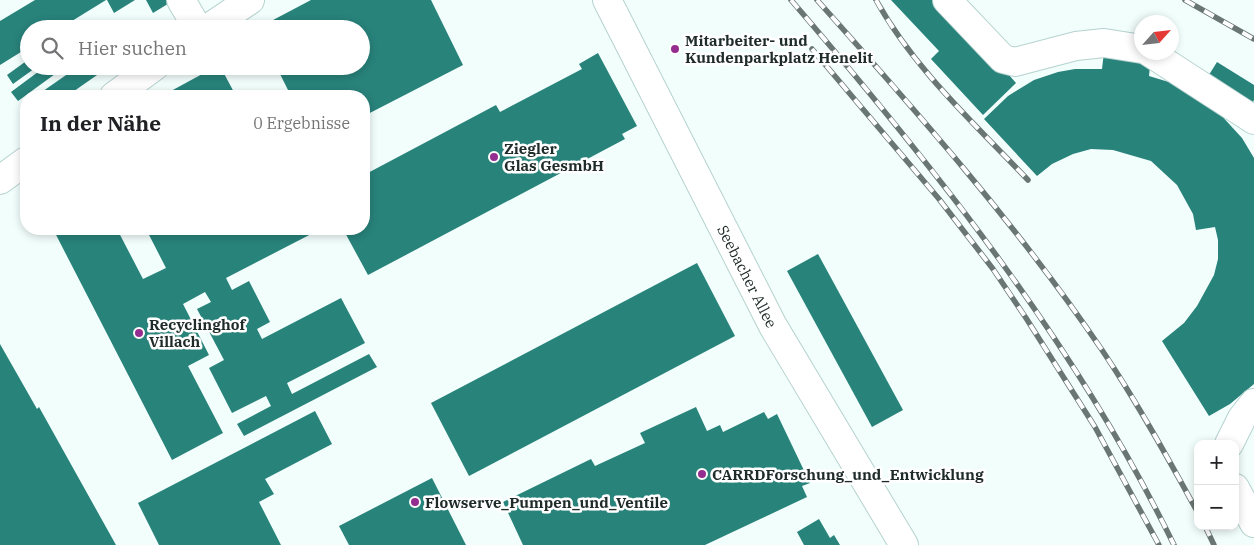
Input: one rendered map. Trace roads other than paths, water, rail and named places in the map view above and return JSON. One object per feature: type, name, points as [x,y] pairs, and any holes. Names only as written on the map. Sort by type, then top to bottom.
[{"type":"street","points":[[181,0],[193,20]]},
{"type":"street","points":[[220,20],[250,0]]},
{"type":"street","name":"Seebacher Allee","points":[[607,0],[773,326],[904,545]]},
{"type":"street","points":[[947,0],[1003,59],[1015,62],[1076,46],[1104,43],[1134,48]]},
{"type":"street","points":[[1161,60],[1254,120]]},
{"type":"street","points":[[122,90],[143,75]]},
{"type":"street","points":[[0,180],[20,165]]},
{"type":"street","points":[[1231,440],[1242,418],[1254,404]]},
{"type":"street","points":[[1239,495],[1254,523]]},
{"type":"railway","points":[[791,0],[898,128],[1000,260],[1048,329],[1093,399],[1135,471],[1174,545]]},
{"type":"railway","points":[[817,0],[892,84],[1036,258],[1102,350],[1128,390],[1194,506]]},
{"type":"railway","points":[[876,0],[891,25],[927,73],[1028,180]]},
{"type":"railway","points":[[1185,0],[1254,39]]},
{"type":"railway","points":[[812,49],[939,199],[993,269],[1095,427],[1159,545]]},
{"type":"railway","points":[[1207,530],[1214,545]]},
{"type":"place","name":"Mitarbeiter- und Kundenparkplatz Henelit","points":[[675,49]]},
{"type":"place","name":"Ziegler Glas GesmbH","points":[[494,157]]},
{"type":"place","name":"Recyclinghof Villach","points":[[139,333]]},
{"type":"place","name":"CARRDForschung_und_Entwicklung","points":[[702,474]]},
{"type":"place","name":"Flowserve_Pumpen_und_Ventile","points":[[415,502]]}]
